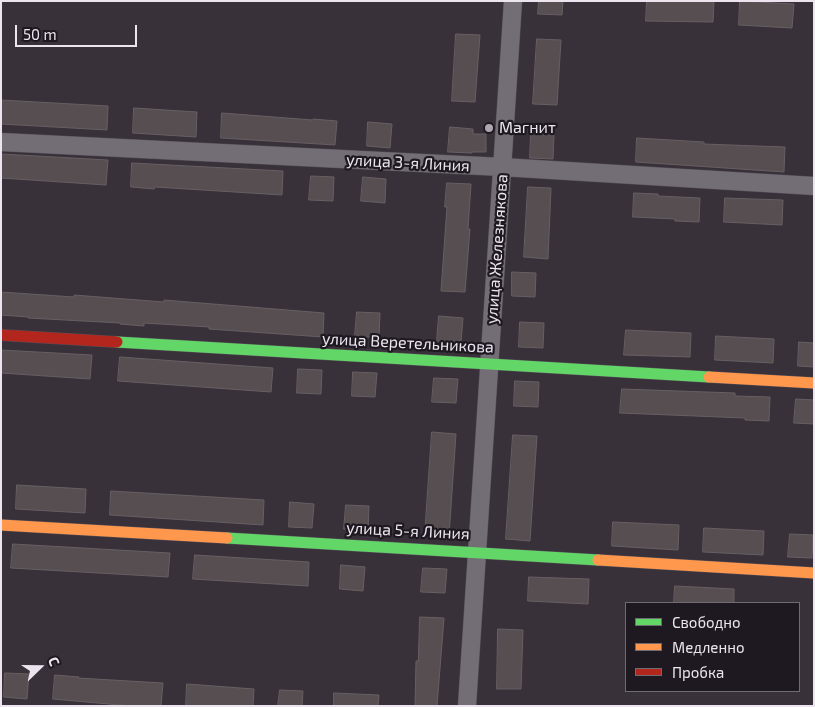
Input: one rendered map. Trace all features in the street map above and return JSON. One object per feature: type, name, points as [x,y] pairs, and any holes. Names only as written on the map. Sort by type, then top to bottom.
[{"type":"street","name":"улица Железнякова","points":[[467,706],[513,1]]},
{"type":"street","name":"улица 3-я Линия","points":[[1,142],[502,167],[814,186]]},
{"type":"street","name":"улица Веретельникова","points":[[1,335],[814,383]]},
{"type":"street","name":"улица 5-я Линия","points":[[1,525],[814,573]]},
{"type":"building","points":[[539,1],[563,1],[562,15],[538,14]]},
{"type":"building","points":[[647,1],[714,1],[713,22],[646,21]]},
{"type":"building","points":[[740,1],[794,4],[792,28],[739,25]]},
{"type":"building","points":[[456,34],[480,35],[475,102],[452,101]]},
{"type":"building","points":[[537,39],[561,40],[557,105],[533,104]]},
{"type":"building","points":[[1,100],[108,106],[107,130],[1,124]]},
{"type":"building","points":[[134,108],[197,112],[196,137],[133,133]]},
{"type":"building","points":[[222,113],[337,121],[335,145],[221,138]]},
{"type":"building","points":[[368,122],[392,124],[390,148],[367,146]]},
{"type":"building","points":[[450,127],[473,129],[473,134],[486,134],[486,152],[448,152]]},
{"type":"building","points":[[531,134],[554,135],[553,159],[530,158]]},
{"type":"building","points":[[637,138],[704,142],[704,144],[785,147],[784,172],[636,162]]},
{"type":"building","points":[[1,154],[108,160],[106,185],[1,178]]},
{"type":"building","points":[[132,163],[283,171],[282,195],[131,187]]},
{"type":"building","points":[[311,176],[334,177],[333,201],[309,200]]},
{"type":"building","points":[[363,177],[386,179],[385,203],[361,201]]},
{"type":"building","points":[[447,183],[471,184],[465,292],[441,291]]},
{"type":"building","points":[[528,187],[551,188],[548,259],[524,257]]},
{"type":"building","points":[[634,193],[700,198],[699,222],[633,217]]},
{"type":"building","points":[[725,198],[783,200],[782,225],[724,222]]},
{"type":"building","points":[[512,272],[536,273],[535,297],[512,296]]},
{"type":"building","points":[[1,292],[164,302],[164,300],[324,313],[323,337],[209,329],[209,327],[144,323],[144,326],[1,315]]},
{"type":"building","points":[[357,312],[380,313],[379,338],[355,336]]},
{"type":"building","points":[[439,316],[463,318],[461,342],[437,341]]},
{"type":"building","points":[[520,322],[544,323],[543,348],[519,347]]},
{"type":"building","points":[[626,330],[691,333],[690,357],[624,355]]},
{"type":"building","points":[[716,336],[774,339],[773,363],[715,360]]},
{"type":"building","points":[[799,342],[814,343],[814,367],[798,366]]},
{"type":"building","points":[[1,350],[92,355],[90,379],[1,373]]},
{"type":"building","points":[[120,357],[273,368],[271,392],[118,381]]},
{"type":"building","points":[[298,369],[322,370],[321,394],[297,393]]},
{"type":"building","points":[[353,372],[377,373],[375,397],[352,396]]},
{"type":"building","points":[[434,378],[458,379],[456,403],[432,402]]},
{"type":"building","points":[[515,381],[539,382],[538,407],[514,406]]},
{"type":"building","points":[[622,389],[735,393],[735,396],[770,397],[769,421],[745,420],[745,418],[620,413]]},
{"type":"building","points":[[796,399],[814,400],[814,424],[794,423]]},
{"type":"building","points":[[432,432],[456,434],[449,536],[425,535]]},
{"type":"building","points":[[513,435],[537,436],[530,541],[506,539]]},
{"type":"building","points":[[17,485],[86,489],[85,513],[16,509]]},
{"type":"building","points":[[111,491],[264,500],[263,525],[110,515]]},
{"type":"building","points":[[290,502],[314,504],[312,528],[289,527]]},
{"type":"building","points":[[346,505],[369,506],[368,530],[344,529]]},
{"type":"building","points":[[613,522],[679,525],[678,550],[612,546]]},
{"type":"building","points":[[704,528],[764,531],[763,555],[703,552]]},
{"type":"building","points":[[790,534],[813,535],[812,558],[788,557]]},
{"type":"building","points":[[13,544],[170,553],[168,577],[11,568]]},
{"type":"building","points":[[195,555],[309,562],[308,586],[193,579]]},
{"type":"building","points":[[341,565],[365,567],[363,591],[340,589]]},
{"type":"building","points":[[423,568],[447,569],[445,593],[421,592]]},
{"type":"building","points":[[529,577],[589,579],[588,604],[528,601]]},
{"type":"building","points":[[675,586],[734,589],[734,602],[674,602]]},
{"type":"building","points":[[420,617],[444,618],[437,706],[415,706],[416,661],[418,661]]},
{"type":"building","points":[[498,629],[523,630],[521,689],[497,689]]},
{"type":"building","points":[[5,673],[29,674],[27,699],[4,697]]},
{"type":"building","points":[[55,675],[163,683],[161,706],[131,706],[53,699]]},
{"type":"building","points":[[187,684],[254,689],[253,706],[186,706]]},
{"type":"building","points":[[280,690],[303,691],[302,706],[278,706]]},
{"type":"building","points":[[334,693],[379,695],[378,706],[334,706]]},
{"type":"traffic: fast","points":[[117,342],[709,377]]},
{"type":"traffic: fast","points":[[227,538],[598,560]]},
{"type":"traffic: slow","points":[[709,377],[814,383]]},
{"type":"traffic: slow","points":[[1,525],[227,538]]},
{"type":"traffic: slow","points":[[598,560],[814,573]]},
{"type":"traffic: jam","points":[[1,335],[117,342]]},
{"type":"place","name":"Магнит","points":[[489,128]]}]
